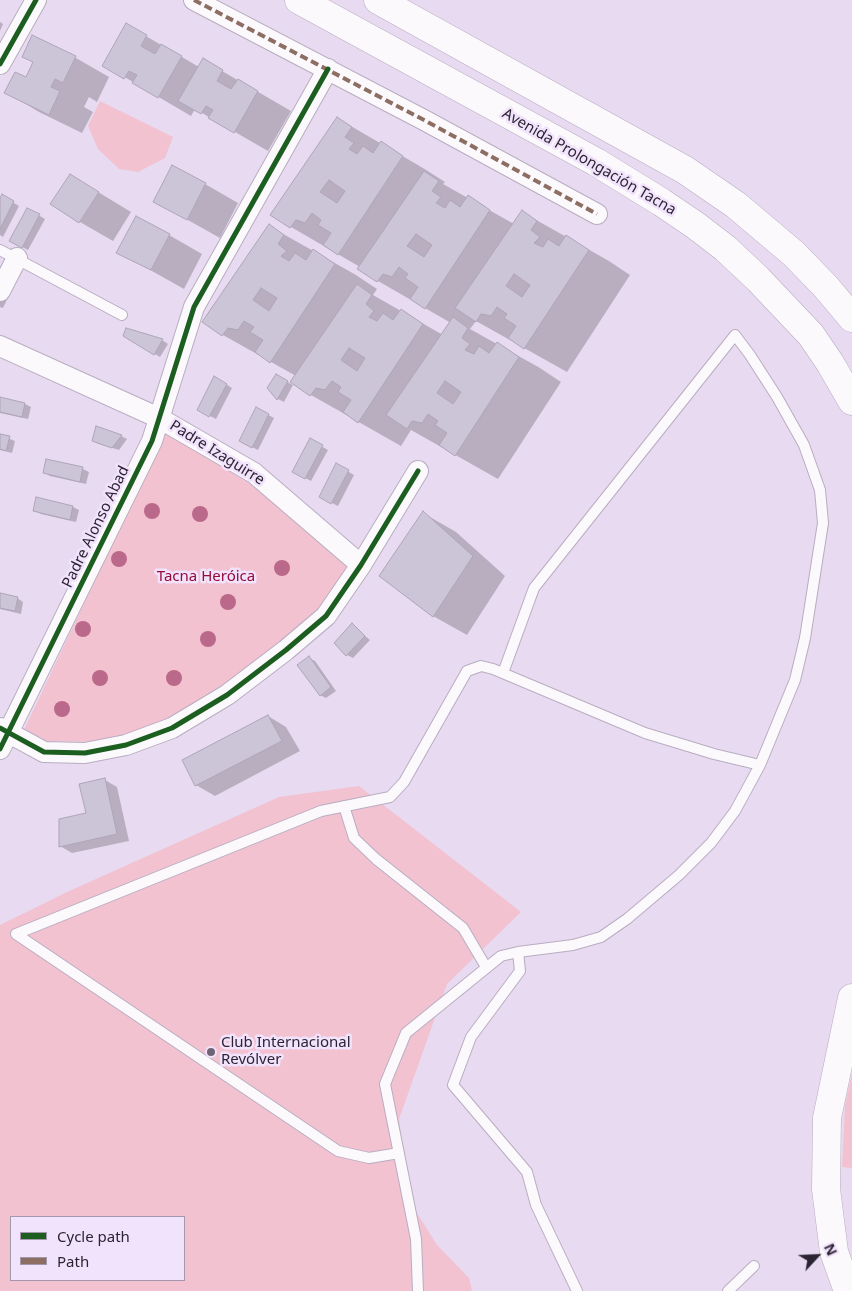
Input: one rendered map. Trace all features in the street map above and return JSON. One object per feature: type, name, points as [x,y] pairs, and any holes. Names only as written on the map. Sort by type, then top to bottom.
[{"type":"main road","name":"Avenida Prolongación Tacna","points":[[299,0],[596,162],[695,225],[725,248],[758,279],[811,335],[852,401]]},
{"type":"main road","points":[[378,0],[686,170],[736,205],[794,254],[826,287],[852,318]]},
{"type":"main road","points":[[848,1291],[834,1252],[826,1189],[827,1118],[852,998]]},
{"type":"street","points":[[0,64],[36,0]]},
{"type":"street","points":[[194,0],[328,69],[597,214]]},
{"type":"street","name":"Padre Alonso Abad","points":[[3,736],[152,441],[194,307],[328,69]]},
{"type":"street","points":[[0,291],[8,254]]},
{"type":"street","name":"Padre Izaguirre","points":[[0,346],[159,418],[254,472],[361,565]]},
{"type":"street","points":[[3,736],[44,752],[85,753],[126,745],[172,728],[227,695],[286,650],[326,616],[361,565],[418,471]]},
{"type":"lane","points":[[8,254],[122,316]]},
{"type":"lane","points":[[418,1291],[416,1239],[385,1084],[406,1033],[501,956],[573,945],[601,937],[679,874],[711,843],[735,811],[760,765],[795,680],[805,638],[823,524],[820,490],[804,445],[772,389],[735,335],[534,588],[503,673]]},
{"type":"lane","points":[[399,1153],[369,1158],[338,1151],[16,934],[321,810],[390,797],[404,782],[467,671],[481,666],[503,673],[645,733],[714,754],[760,765]]},
{"type":"lane","points":[[344,806],[354,838],[376,859],[463,928],[486,967]]},
{"type":"lane","points":[[518,952],[520,971],[471,1037],[454,1085],[527,1172],[536,1205],[577,1291]]},
{"type":"lane","points":[[728,1291],[754,1266]]},
{"type":"green space","points":[[100,101],[173,137],[165,158],[138,172],[119,169],[98,149],[88,126]]},
{"type":"green space","name":"Tacna Heróica","points":[[166,431],[250,484],[352,567],[319,612],[275,650],[222,687],[161,722],[104,742],[39,741],[22,734]]},
{"type":"green space","name":"Club Internacional Revólver","points":[[359,786],[521,912],[447,984],[399,1119],[410,1202],[437,1245],[469,1278],[472,1291],[0,1291],[0,925],[67,892],[279,797]]},
{"type":"green space","points":[[852,1073],[852,1168],[842,1167],[845,1105]]},
{"type":"building","points":[[126,23],[147,35],[141,46],[155,54],[161,44],[182,56],[158,98],[132,83],[137,75],[129,71],[124,79],[102,66]]},
{"type":"building","points":[[32,35],[76,56],[63,83],[55,79],[51,87],[60,91],[49,115],[4,93],[15,72],[26,77],[33,62],[22,57]]},
{"type":"building","points":[[203,58],[223,70],[217,81],[231,89],[238,79],[258,91],[234,133],[208,118],[213,110],[206,106],[201,114],[178,101]]},
{"type":"building","points":[[337,117],[352,127],[345,137],[354,143],[349,149],[357,154],[363,146],[373,153],[381,141],[403,156],[338,255],[323,245],[331,233],[318,225],[321,220],[312,213],[305,223],[296,220],[290,228],[270,215]],"holes":[[[329,180],[345,191],[337,203],[320,192]]]},
{"type":"building","points":[[172,165],[206,183],[187,220],[153,202]]},
{"type":"building","points":[[424,171],[439,181],[432,191],[441,197],[436,203],[445,208],[450,200],[460,207],[468,195],[490,210],[425,309],[410,299],[418,287],[405,278],[408,274],[399,267],[392,277],[383,274],[377,282],[357,269]],"holes":[[[416,234],[432,245],[424,257],[407,246]]]},
{"type":"building","points":[[70,174],[99,192],[79,223],[50,204]]},
{"type":"building","points":[[2,194],[14,201],[0,229],[0,198]]},
{"type":"building","points":[[27,208],[40,214],[22,248],[9,241]]},
{"type":"building","points":[[522,210],[537,221],[531,230],[540,237],[534,243],[543,247],[548,239],[559,246],[566,235],[589,250],[524,349],[508,338],[516,326],[504,318],[507,314],[497,307],[491,316],[481,314],[476,322],[455,308]],"holes":[[[514,274],[530,285],[522,297],[506,286]]]},
{"type":"building","points":[[136,216],[170,234],[151,270],[116,253]]},
{"type":"building","points":[[269,224],[284,235],[278,244],[287,251],[281,256],[289,261],[295,253],[306,260],[313,249],[335,264],[270,363],[255,352],[263,340],[250,332],[254,327],[244,321],[238,330],[228,328],[222,336],[202,322]],"holes":[[[261,288],[277,298],[269,311],[253,300]]]},
{"type":"building","points":[[357,284],[372,295],[366,304],[374,311],[369,317],[377,321],[383,313],[393,320],[401,309],[423,324],[358,423],[343,412],[351,400],[338,392],[341,387],[332,381],[325,390],[316,388],[310,396],[290,382]],"holes":[[[349,348],[365,358],[357,371],[341,360]]]},
{"type":"building","points":[[453,317],[468,328],[462,338],[470,344],[465,350],[474,354],[479,346],[489,353],[497,342],[519,357],[455,456],[439,445],[447,433],[435,425],[438,421],[428,414],[422,423],[412,421],[407,429],[386,415]],"holes":[[[445,381],[461,392],[453,404],[437,393]]]},
{"type":"building","points":[[126,328],[163,339],[154,355],[123,336]]},
{"type":"building","points":[[276,374],[288,381],[277,400],[267,388]]},
{"type":"building","points":[[214,376],[227,384],[209,417],[197,410]]},
{"type":"building","points":[[0,397],[25,403],[22,417],[0,412]]},
{"type":"building","points":[[256,407],[269,414],[252,448],[239,441]]},
{"type":"building","points":[[96,426],[122,435],[112,448],[92,441]]},
{"type":"building","points":[[0,434],[10,436],[6,451],[0,449]]},
{"type":"building","points":[[310,438],[323,445],[305,479],[292,472]]},
{"type":"building","points":[[46,459],[83,467],[80,482],[43,473]]},
{"type":"building","points":[[336,463],[349,470],[331,504],[319,497]]},
{"type":"building","points":[[36,497],[73,506],[70,520],[33,511]]},
{"type":"building","points":[[423,511],[473,556],[433,617],[379,576]]},
{"type":"building","points":[[0,593],[18,597],[15,611],[0,608]]},
{"type":"building","points":[[352,623],[365,636],[346,656],[334,643]]},
{"type":"building","points":[[309,656],[331,687],[320,696],[297,665]]},
{"type":"building","points":[[268,715],[282,741],[195,786],[182,760]]},
{"type":"building","points":[[105,778],[117,834],[59,847],[59,819],[86,813],[79,784]]},
{"type":"marked path","points":[[194,0],[424,120],[597,214]]},
{"type":"cycle path","points":[[0,64],[36,0]]},
{"type":"cycle path","points":[[0,749],[152,441],[194,307],[328,69]]},
{"type":"cycle path","points":[[0,728],[44,752],[85,753],[126,745],[172,728],[227,695],[286,650],[326,616],[361,565],[418,471]]},
{"type":"place","name":"Club Internacional Revólver","points":[[211,1052]]}]
